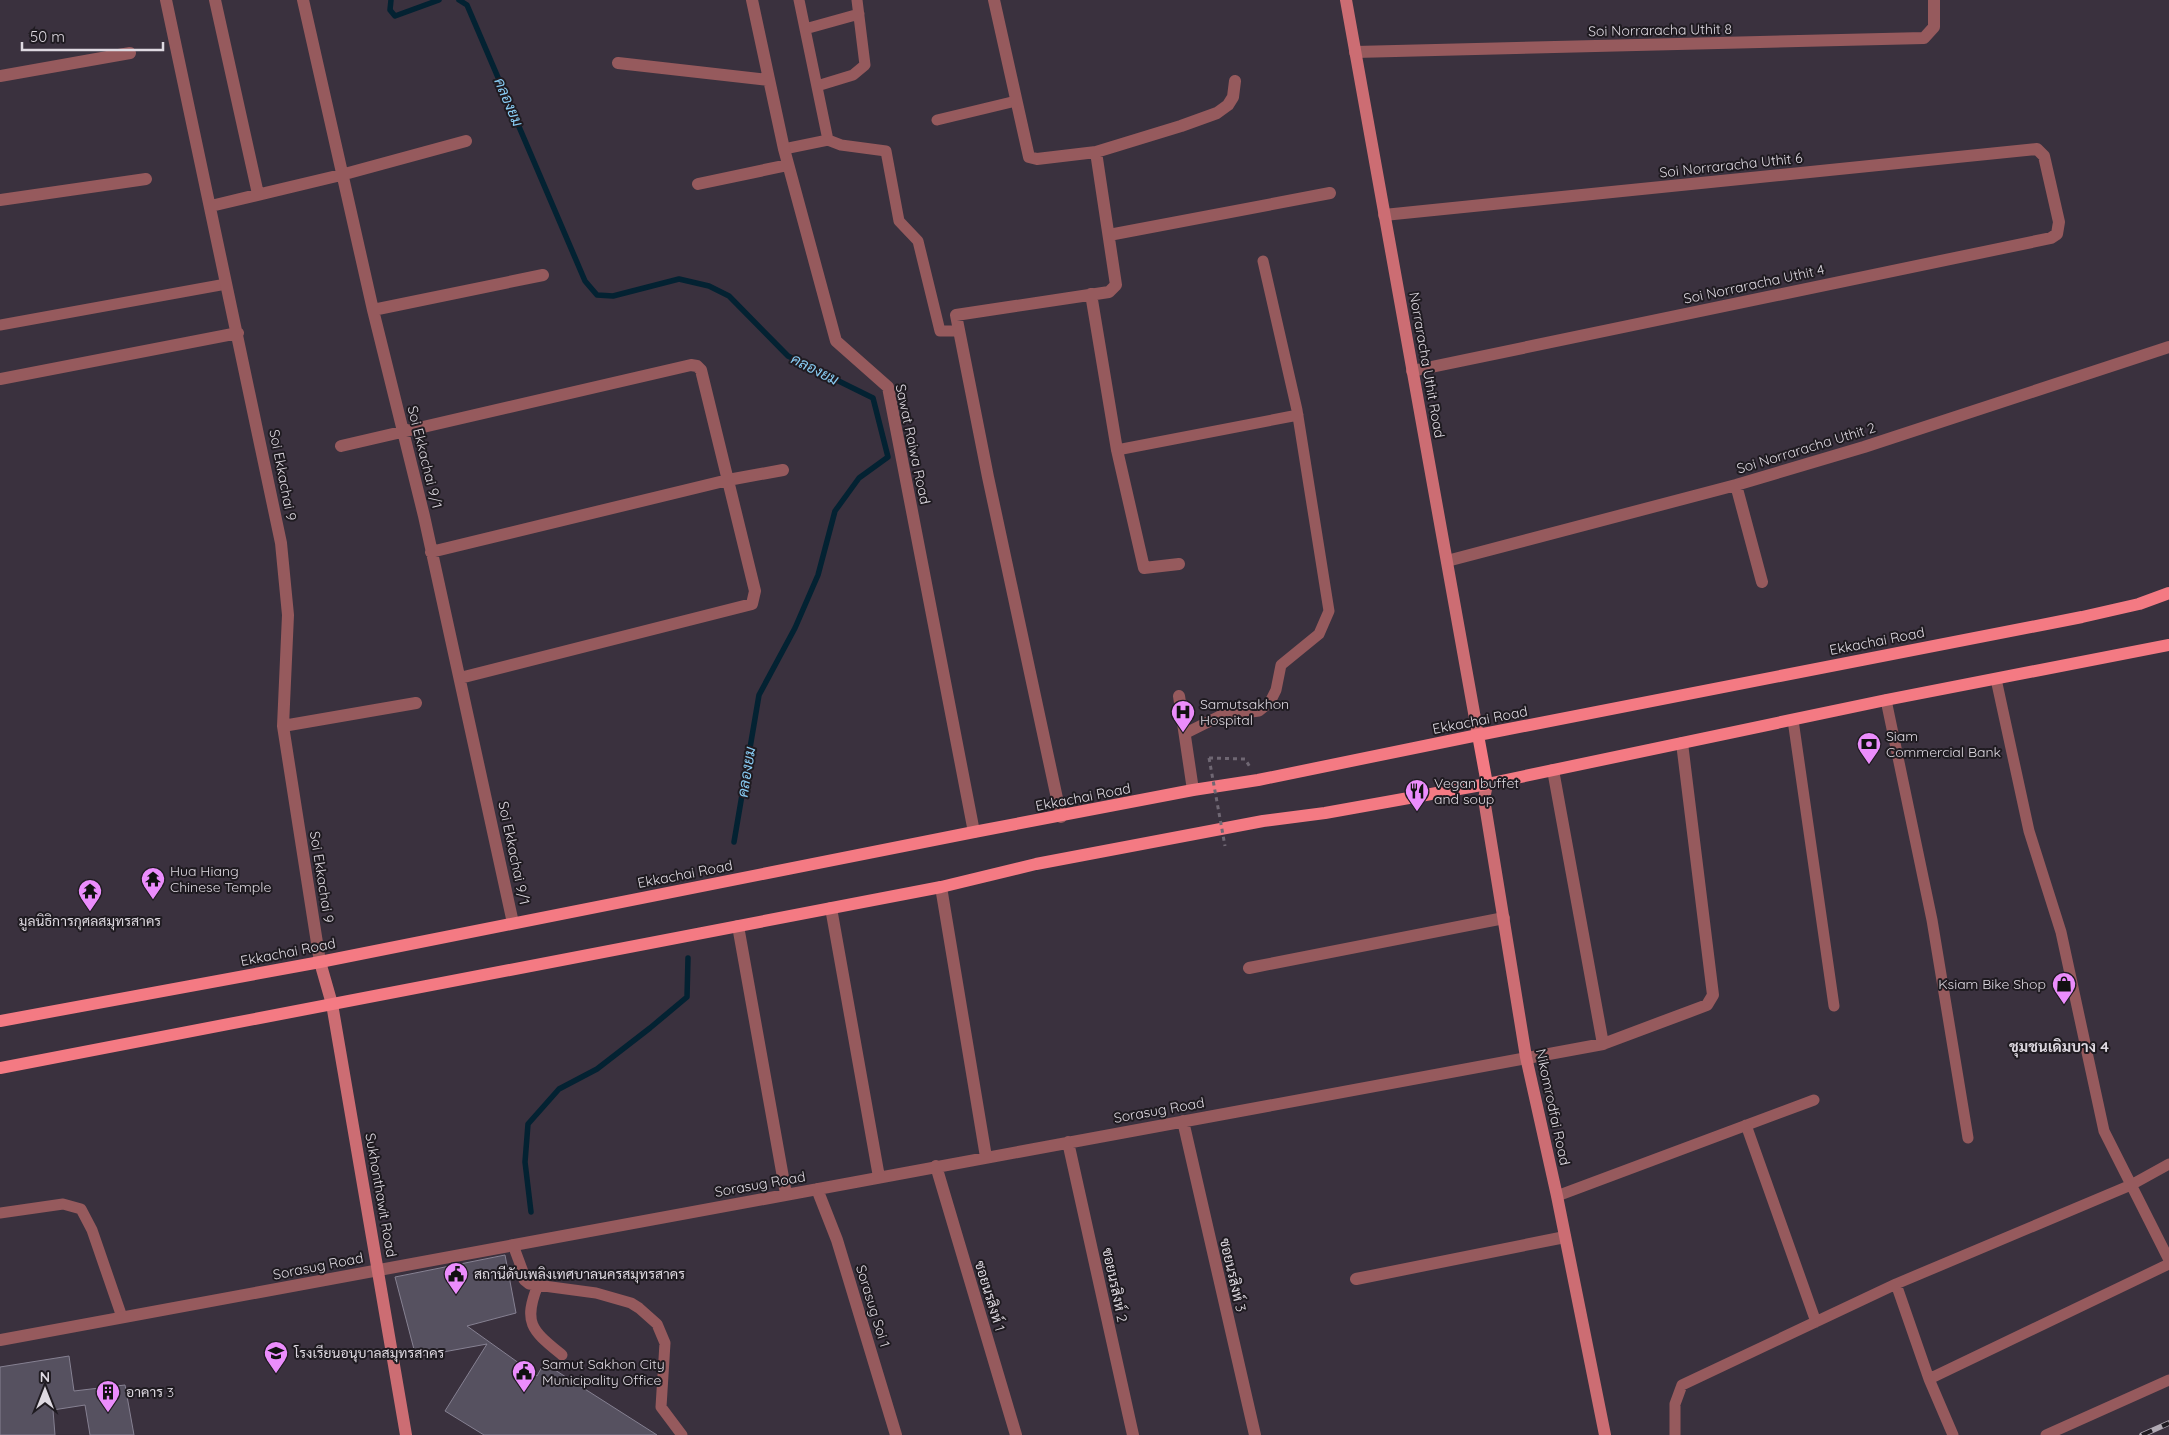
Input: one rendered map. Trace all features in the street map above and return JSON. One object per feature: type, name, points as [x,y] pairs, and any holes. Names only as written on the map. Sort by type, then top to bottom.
[{"type":"main road","name":"Ekkachai Road","points":[[0,1021],[320,962],[1193,790],[1258,780],[2082,617],[2139,604],[2169,593]]},
{"type":"main road","points":[[0,1068],[941,887],[1036,864],[1263,821],[1325,814],[1487,784],[1886,700],[2169,645]]},
{"type":"main road","points":[[1478,735],[1487,784]]},
{"type":"street","name":"Soi Ekkachai 9","points":[[166,0],[281,543],[288,615],[283,726],[320,962]]},
{"type":"street","points":[[216,0],[258,194]]},
{"type":"street","name":"Soi Ekkachai 9/1","points":[[303,0],[341,175],[404,430],[513,923]]},
{"type":"street","name":"Sawat Raiwa Road","points":[[752,0],[784,149],[836,340],[888,387],[974,832]]},
{"type":"street","points":[[994,0],[1029,157],[1037,159],[1096,152],[1217,113],[1228,105],[1233,97],[1235,81]]},
{"type":"street","name":"Norraracha Uthit Road","points":[[1346,0],[1478,735]]},
{"type":"street","name":"Soi Norraracha Uthit 8","points":[[1355,52],[1924,38],[1934,27],[1934,0]]},
{"type":"street","points":[[0,76],[130,53]]},
{"type":"street","points":[[618,63],[769,80]]},
{"type":"street","points":[[211,206],[341,175],[466,141]]},
{"type":"street","name":"Soi Norraracha Uthit 6","points":[[1384,215],[2037,149],[2044,156],[2051,189]]},
{"type":"street","points":[[1061,817],[990,487],[956,315],[1109,292],[1116,285],[1096,152]]},
{"type":"street","points":[[698,184],[788,165]]},
{"type":"street","points":[[0,200],[146,179]]},
{"type":"street","name":"Soi Norraracha Uthit 4","points":[[1412,371],[2051,238],[2057,234],[2059,222],[2051,189]]},
{"type":"street","points":[[1109,235],[1330,193]]},
{"type":"street","points":[[373,310],[543,276]]},
{"type":"street","points":[[1092,294],[1117,450],[1144,568],[1179,564]]},
{"type":"street","points":[[0,379],[238,333]]},
{"type":"street","name":"Soi Norraracha Uthit 2","points":[[1447,561],[1736,485],[1864,447],[2169,348]]},
{"type":"street","points":[[341,446],[691,365],[697,366],[701,370],[755,590],[752,604],[460,678]]},
{"type":"street","points":[[431,552],[728,480],[783,470]]},
{"type":"street","points":[[1736,485],[1762,582]]},
{"type":"street","points":[[1180,696],[1193,790]]},
{"type":"street","points":[[283,726],[416,703]]},
{"type":"street","name":"Sorasug Road","points":[[0,1340],[1602,1044],[1707,1005],[1713,995],[1682,743]]},
{"type":"street","points":[[1554,770],[1602,1044]]},
{"type":"street","name":"Nikomrodfai Road","points":[[1487,784],[1484,799],[1526,1057],[1558,1196],[1606,1435]]},
{"type":"street","points":[[941,887],[986,1157]]},
{"type":"street","points":[[831,908],[880,1177]]},
{"type":"street","points":[[1249,968],[1504,918]]},
{"type":"street","points":[[738,926],[786,1194]]},
{"type":"street","name":"Sukhonthawit Road","points":[[320,962],[332,1004],[406,1435]]},
{"type":"street","name":"ซอยนรสิงห์ 3","points":[[1183,1121],[1255,1435]]},
{"type":"street","name":"ซอยนรสิงห์ 2","points":[[1068,1142],[1133,1435]]},
{"type":"street","name":"ซอยนรสิงห์ 1","points":[[936,1166],[1016,1435]]},
{"type":"street","name":"Sorasug Soi 1","points":[[817,1189],[837,1240],[896,1435]]},
{"type":"street","points":[[1356,1280],[1565,1237]]},
{"type":"lane","points":[[799,0],[828,140]]},
{"type":"lane","points":[[817,86],[853,75],[863,68],[866,60],[857,0]]},
{"type":"lane","points":[[805,29],[859,14]]},
{"type":"lane","points":[[937,120],[1016,101]]},
{"type":"lane","points":[[784,149],[828,140],[841,145],[886,151],[899,221],[918,241],[940,331],[959,331]]},
{"type":"lane","points":[[1186,732],[1220,716],[1259,711],[1270,702],[1276,690],[1281,665],[1319,634],[1329,611],[1298,415],[1263,262]]},
{"type":"lane","points":[[0,325],[226,284]]},
{"type":"lane","points":[[1117,450],[1298,415]]},
{"type":"lane","points":[[1929,1379],[2169,1262],[2104,1131],[2061,932],[2029,831],[1996,679]]},
{"type":"lane","points":[[1886,700],[1932,920],[1968,1138]]},
{"type":"lane","points":[[1793,720],[1834,1006]]},
{"type":"lane","points":[[1558,1196],[1814,1100]]},
{"type":"lane","points":[[1746,1125],[1816,1322]]},
{"type":"lane","points":[[1675,1435],[1675,1404],[1682,1385],[1896,1284],[2131,1185],[2169,1164]]},
{"type":"lane","points":[[0,1213],[63,1204],[81,1209],[92,1230],[122,1318]]},
{"type":"lane","points":[[513,1245],[526,1280],[524,1280],[538,1285],[596,1292],[631,1303],[640,1308],[656,1324],[665,1343],[661,1407],[682,1435]]},
{"type":"lane","points":[[1896,1284],[1929,1379],[1953,1435]]},
{"type":"lane","points":[[538,1285],[531,1302],[530,1312],[534,1330],[562,1355]]},
{"type":"lane","points":[[2046,1435],[2169,1380]]},
{"type":"path","points":[[1226,846],[1209,758],[1245,759],[1258,780]]},
{"type":"building","points":[[505,1255],[516,1313],[467,1326],[537,1376],[544,1363],[657,1435],[484,1435],[445,1411],[487,1344],[416,1357],[395,1277]]},
{"type":"building","points":[[69,1356],[74,1391],[125,1385],[134,1435],[90,1435],[85,1405],[53,1410],[55,1435],[0,1435],[0,1367]]},
{"type":"waterway","name":"คลองยม","points":[[391,0],[390,10],[395,16],[439,0]]},
{"type":"waterway","name":"คลองยม","points":[[459,0],[467,5],[585,281],[597,295],[613,296],[679,279],[709,286],[729,296],[788,356],[873,398],[888,457],[859,478],[835,511],[818,575],[795,628],[759,695],[734,842]]},
{"type":"waterway","name":"คลองยม","points":[[531,1212],[525,1162],[528,1124],[559,1089],[597,1069],[687,997],[688,958]]},
{"type":"railway","points":[[2142,1435],[2169,1423]]},
{"type":"place","name":"Samutsakhon Hospital","points":[[1183,733]]},
{"type":"place","name":"Siam Commercial Bank","points":[[1869,765]]},
{"type":"place","name":"Vegan buffet and soup","points":[[1417,812]]},
{"type":"place","name":"Hua Hiang Chinese Temple","points":[[153,900]]},
{"type":"place","name":"มูลนิธิการกุศลสมุทรสาคร","points":[[90,912]]},
{"type":"place","name":"Ksiam Bike Shop","points":[[2064,1005]]},
{"type":"place","name":"สถานีดับเพลิงเทศบาลนครสมุทรสาคร","points":[[456,1295]]},
{"type":"place","name":"โรงเรียนอนุบาลสมุทรสาคร","points":[[276,1374]]},
{"type":"place","name":"Samut Sakhon City Municipality Office","points":[[524,1393]]},
{"type":"place","name":"อาคาร 3","points":[[108,1413]]},
{"type":"district","name":"ชุมชนเดิมบาง 4","points":[[2059,1046]]}]
